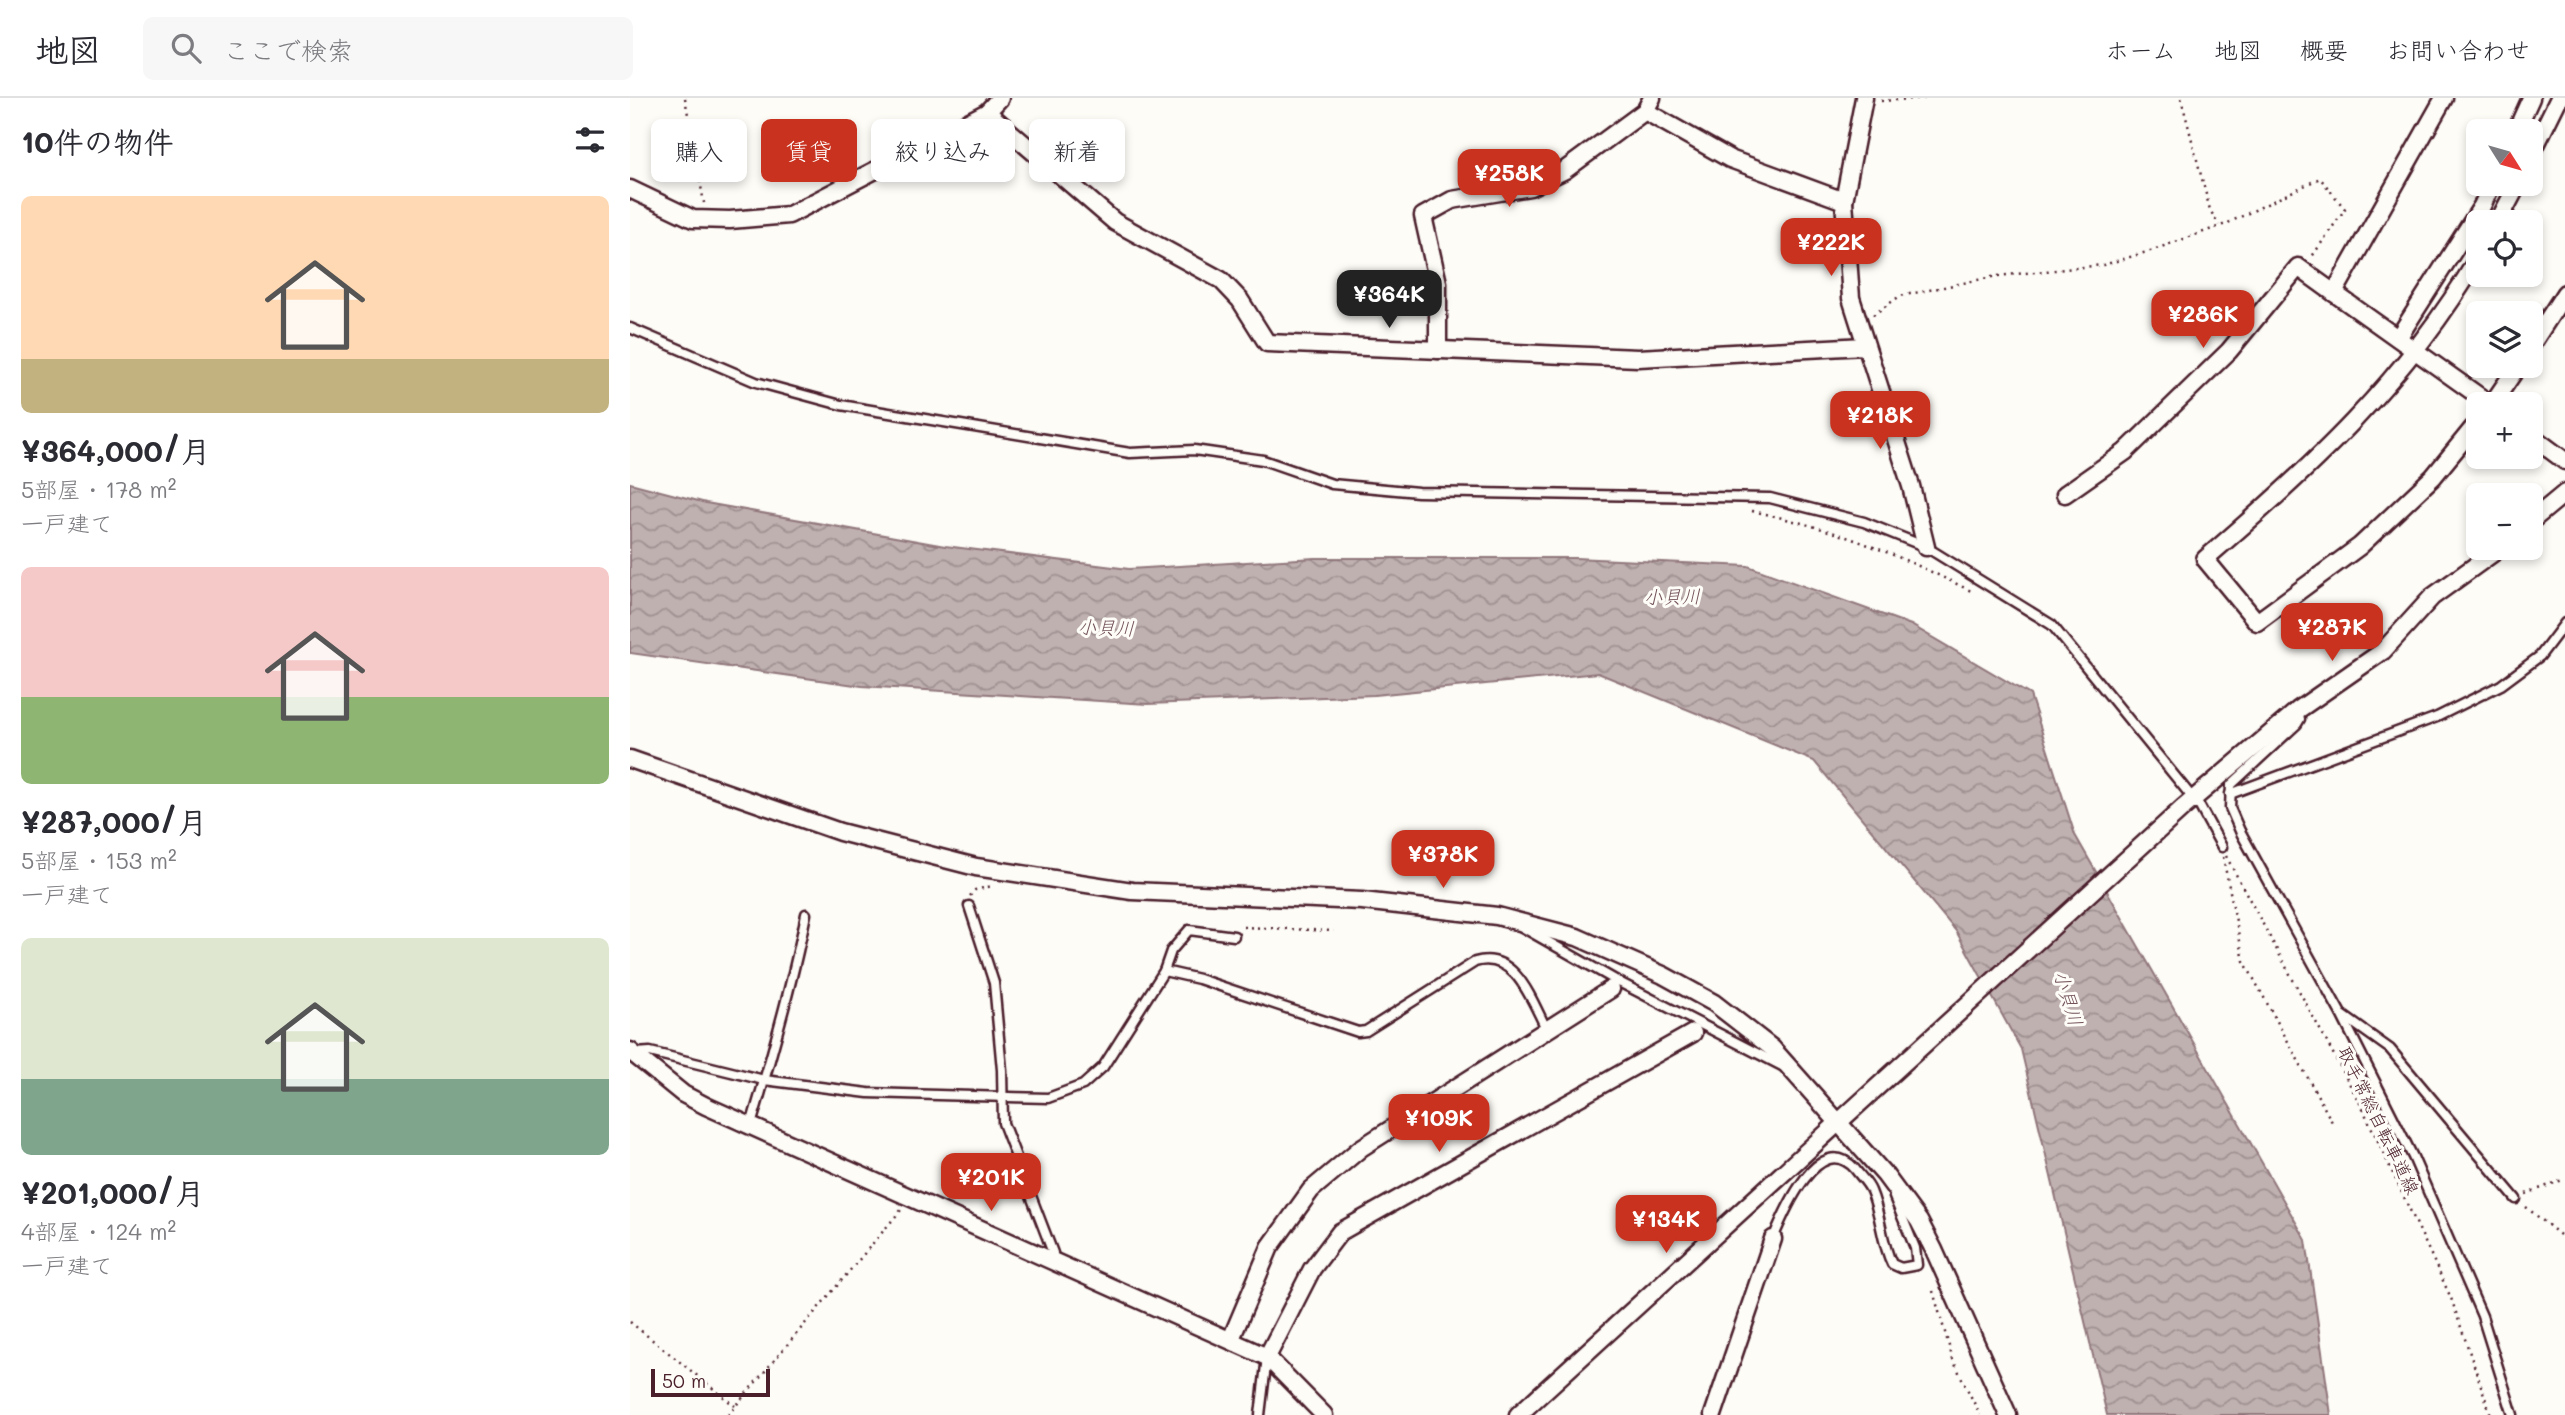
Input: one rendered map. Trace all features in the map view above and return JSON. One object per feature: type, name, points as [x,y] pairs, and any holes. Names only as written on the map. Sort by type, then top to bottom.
[{"type":"street","points":[[630,189],[693,219],[789,215],[987,112],[1000,98]]},
{"type":"street","points":[[2334,293],[2444,98]]},
{"type":"street","points":[[2521,119],[2531,98]]},
{"type":"street","points":[[2543,131],[2559,98]]},
{"type":"street","points":[[1864,100],[1844,201],[1851,298],[1911,486],[1926,547]]},
{"type":"street","points":[[1438,350],[1438,284],[1423,216],[1452,200],[1530,187],[1564,170],[1648,105],[1730,159],[1844,201]]},
{"type":"street","points":[[987,112],[1115,222],[1220,280],[1240,300],[1267,343],[1638,358],[1866,346]]},
{"type":"street","points":[[2398,338],[2487,196]]},
{"type":"street","points":[[2065,494],[2125,452],[2229,351],[2298,267],[2474,392]]},
{"type":"street","points":[[2466,276],[2416,351],[2337,442],[2205,559],[2257,622],[2360,546],[2433,477],[2466,437]]},
{"type":"street","points":[[2543,327],[2565,293]]},
{"type":"street","points":[[2543,445],[2565,461]]},
{"type":"street","points":[[2543,511],[2565,493]]},
{"type":"street","points":[[1518,1415],[2189,803],[2298,710],[2383,651],[2432,597],[2483,560]]},
{"type":"street","points":[[630,760],[840,832],[1005,873],[1132,891],[1362,901],[1454,909],[1513,919],[1577,937],[1687,987],[1748,1026],[1844,1117],[1919,1221],[2008,1415]]},
{"type":"street","points":[[1231,1339],[1269,1247],[1311,1190],[1360,1148],[1614,985]]},
{"type":"street","points":[[1267,1357],[1312,1269],[1339,1232],[1696,1029]]},
{"type":"street","points":[[633,1052],[683,1094],[1267,1357],[1324,1415]]},
{"type":"street","points":[[1713,1415],[1773,1239]]},
{"type":"lane","points":[[630,328],[756,382],[888,415],[1130,453],[1194,450],[1263,460],[1332,484],[1419,492],[1770,498],[1864,522],[1926,547],[2052,625],[2222,847]]},
{"type":"lane","points":[[2230,794],[2437,717],[2480,696],[2501,685],[2540,656],[2565,623]]},
{"type":"lane","points":[[2298,710],[2301,719],[2297,724],[2237,776],[2231,785],[2230,808],[2248,849],[2341,1014],[2413,1157],[2482,1316],[2513,1415]]},
{"type":"lane","points":[[969,906],[994,983],[1002,1070],[1003,1123],[1053,1253],[1052,1261]]},
{"type":"lane","points":[[751,1125],[792,986],[806,914]]},
{"type":"lane","points":[[1513,919],[1535,937],[1614,985],[1696,1029],[1797,1073]]},
{"type":"lane","points":[[633,1052],[650,1052],[764,1080],[868,1093],[1048,1098],[1083,1085],[1095,1076],[1164,971],[1171,951],[1189,930],[1234,936]]},
{"type":"lane","points":[[1164,971],[1199,979],[1358,1032],[1366,1031],[1475,962],[1495,960],[1514,972],[1547,1030]]},
{"type":"lane","points":[[2341,1014],[2390,1049],[2515,1199]]},
{"type":"lane","points":[[1773,1239],[1787,1207],[1806,1178],[1829,1158],[1838,1157],[1852,1166],[1871,1191],[1892,1264],[1900,1269],[1917,1265],[1915,1248],[1885,1175]]},
{"type":"lane","points":[[1260,1415],[1267,1357]]},
{"type":"path","points":[[685,98],[707,220]]},
{"type":"path","points":[[1864,100],[1927,98]]},
{"type":"path","points":[[2181,98],[2210,210],[2220,226]]},
{"type":"path","points":[[1859,324],[1900,296],[1997,276],[2103,265],[2220,226],[2320,178],[2345,209],[2302,270]]},
{"type":"path","points":[[1749,510],[1814,524],[1866,541],[1978,594]]},
{"type":"path","points":[[2222,847],[2224,874],[2244,961],[2332,1122]]},
{"type":"path","name":"取手常総自転車道線","points":[[2222,847],[2362,1107],[2451,1298],[2491,1415]]},
{"type":"path","points":[[969,906],[975,890],[1002,882],[1005,873]]},
{"type":"path","points":[[1234,936],[1240,927],[1334,931]]},
{"type":"path","points":[[2515,1199],[2565,1179]]},
{"type":"path","points":[[727,1415],[911,1196]]},
{"type":"path","points":[[2515,1199],[2565,1238]]},
{"type":"path","points":[[1933,1287],[1953,1360],[1980,1415]]},
{"type":"path","points":[[630,1322],[735,1406]]},
{"type":"water","name":"小貝川","points":[[630,483],[706,503],[945,546],[1129,569],[1315,558],[1575,558],[1748,566],[1911,625],[2030,695],[2075,835],[2306,1240],[2331,1415],[2107,1415],[2021,1049],[1956,931],[1814,761],[1598,673],[1374,695],[1148,704],[862,686],[630,653]]}]
